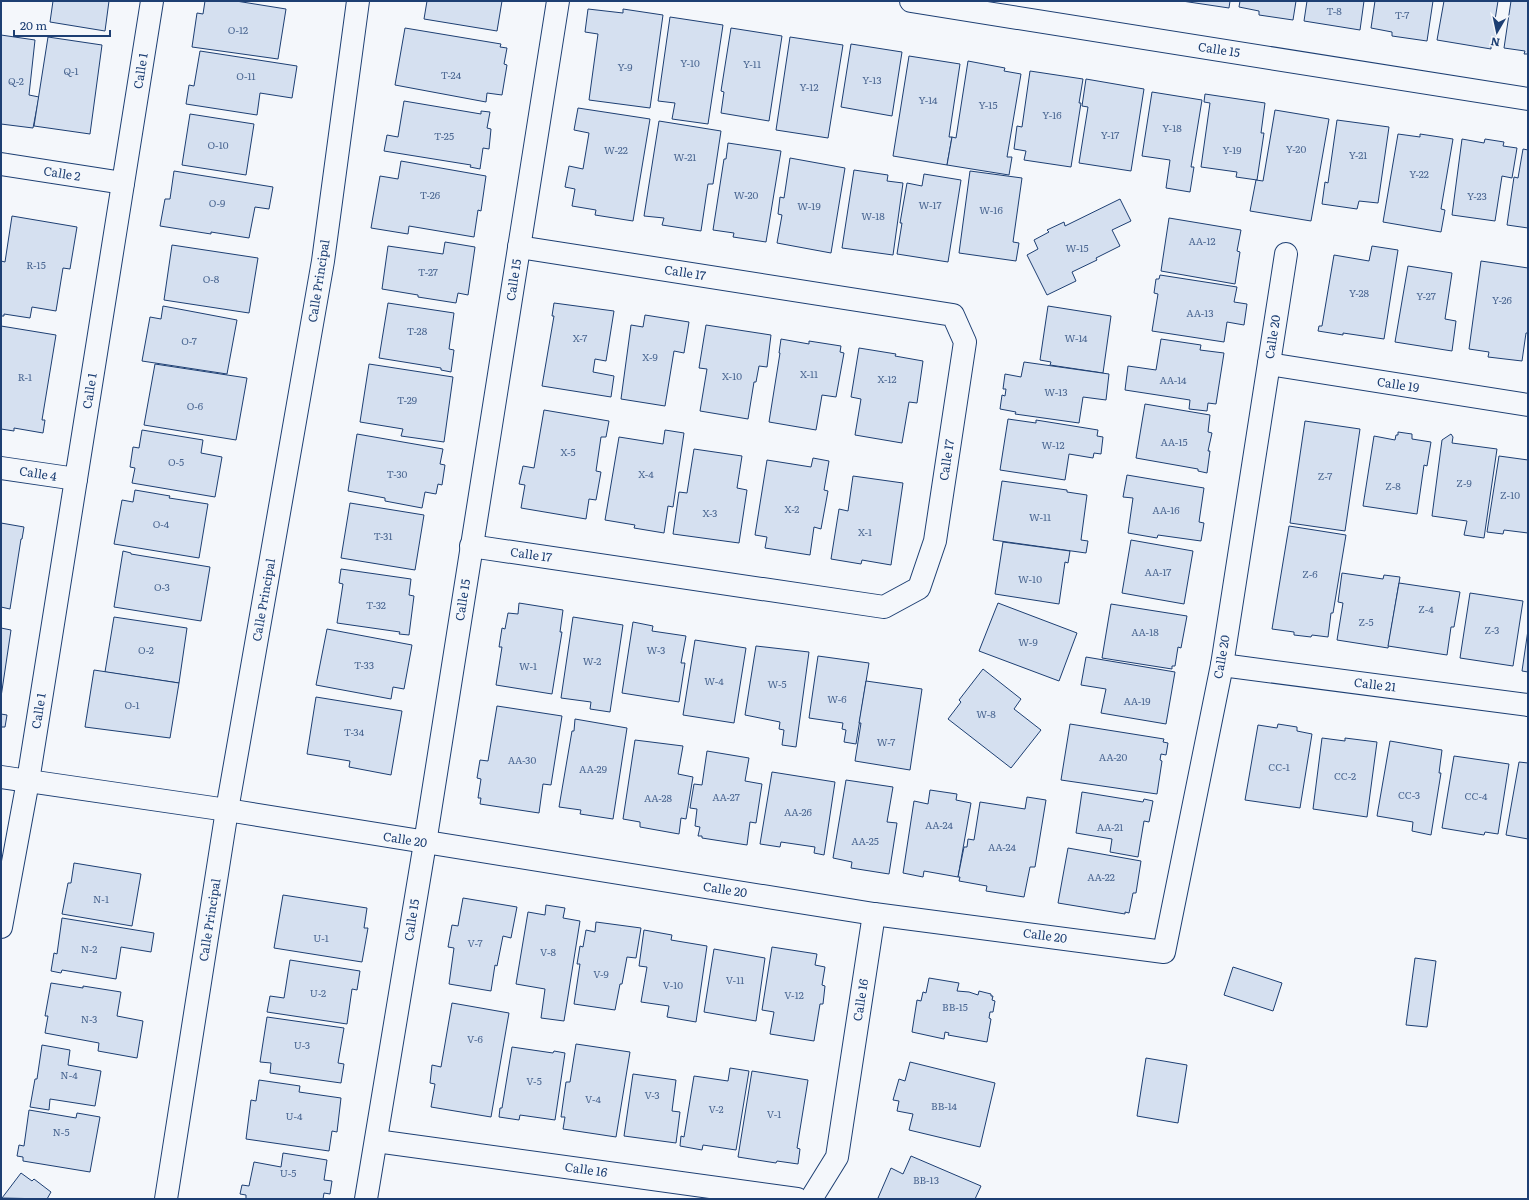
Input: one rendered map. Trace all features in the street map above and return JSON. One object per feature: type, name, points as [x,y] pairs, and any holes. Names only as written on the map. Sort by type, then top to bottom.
[{"type":"street","name":"Calle 1","points":[[1,927],[28,781],[152,1]]},
{"type":"street","name":"Calle Principal","points":[[166,1199],[227,810],[323,261],[358,1]]},
{"type":"street","name":"Calle 15","points":[[366,1199],[425,843],[558,1]]},
{"type":"street","name":"Calle 15","points":[[911,1],[1528,99]]},
{"type":"street","name":"Calle 2","points":[[1,164],[123,183]]},
{"type":"street","name":"Calle 17","points":[[472,546],[884,607],[919,588],[935,541],[965,342],[953,315],[519,247]]},
{"type":"street","name":"Calle 20","points":[[227,810],[874,914],[1164,952],[1222,665],[1286,254]]},
{"type":"street","name":"Calle 19","points":[[1269,364],[1528,405]]},
{"type":"street","name":"Calle 4","points":[[1,468],[76,479]]},
{"type":"street","name":"Calle 21","points":[[1222,665],[1528,705]]},
{"type":"street","points":[[1,777],[227,810]]},
{"type":"street","name":"Calle 16","points":[[811,1199],[837,1157],[874,914]]},
{"type":"street","name":"Calle 16","points":[[376,1141],[797,1199]]},
{"type":"building","points":[[53,1],[109,1],[105,31],[50,22]]},
{"type":"building","points":[[205,1],[236,1],[286,9],[278,59],[192,47],[197,13],[203,14]]},
{"type":"building","points":[[427,1],[502,1],[497,31],[424,19]]},
{"type":"building","points":[[1182,1],[1230,1],[1229,8]]},
{"type":"building","points":[[1240,1],[1296,1],[1293,20],[1259,15],[1259,11],[1239,7]]},
{"type":"building","points":[[1307,1],[1364,1],[1360,30],[1304,21]]},
{"type":"building","points":[[1375,1],[1433,1],[1427,41],[1392,36],[1392,32],[1371,28]]},
{"type":"building","points":[[1444,1],[1498,1],[1494,26],[1497,27],[1494,44],[1491,44],[1491,49],[1437,40]]},
{"type":"building","points":[[1511,1],[1528,1],[1528,54],[1524,54],[1525,51],[1504,48]]},
{"type":"building","points":[[588,9],[623,13],[623,9],[663,15],[650,108],[589,100],[598,34],[585,32]]},
{"type":"building","points":[[670,17],[723,25],[708,124],[672,119],[675,103],[658,101]]},
{"type":"building","points":[[405,28],[501,44],[500,47],[507,48],[504,64],[507,65],[502,95],[487,93],[486,102],[395,85]]},
{"type":"building","points":[[731,28],[782,36],[769,121],[721,113],[724,92],[721,91]]},
{"type":"building","points":[[1,35],[35,40],[29,95],[39,97],[33,128],[1,124]]},
{"type":"building","points":[[48,37],[102,45],[90,134],[34,126]]},
{"type":"building","points":[[790,37],[843,45],[828,138],[776,130]]},
{"type":"building","points":[[851,44],[902,52],[892,116],[841,107]]},
{"type":"building","points":[[200,51],[297,66],[292,98],[260,93],[257,115],[186,104],[189,85],[194,86]]},
{"type":"building","points":[[909,56],[960,64],[949,137],[952,137],[947,165],[893,156]]},
{"type":"building","points":[[968,61],[1005,68],[1004,71],[1021,74],[1007,157],[1012,157],[1009,175],[947,165],[952,137],[956,138]]},
{"type":"building","points":[[1030,71],[1083,79],[1079,103],[1081,103],[1071,167],[1024,160],[1026,151],[1014,149],[1017,126],[1022,127]]},
{"type":"building","points":[[1086,79],[1144,89],[1131,171],[1079,163],[1088,107],[1082,106]]},
{"type":"building","points":[[1152,92],[1202,100],[1191,167],[1194,167],[1190,192],[1166,188],[1170,160],[1142,156]]},
{"type":"building","points":[[1205,94],[1265,103],[1261,133],[1264,133],[1257,180],[1236,177],[1237,172],[1201,167],[1210,103],[1204,102]]},
{"type":"building","points":[[404,101],[481,114],[481,111],[490,112],[487,128],[491,129],[489,149],[483,148],[480,169],[470,167],[471,165],[384,151],[387,135],[398,137]]},
{"type":"building","points":[[578,108],[650,119],[633,221],[595,215],[596,210],[572,206],[575,189],[565,187],[569,166],[583,169],[589,133],[574,130]]},
{"type":"building","points":[[1275,110],[1329,119],[1311,221],[1250,211],[1256,180],[1263,181]]},
{"type":"building","points":[[190,114],[254,124],[246,175],[182,165]]},
{"type":"building","points":[[1337,120],[1389,127],[1378,203],[1359,201],[1357,209],[1322,204],[1325,182],[1328,183]]},
{"type":"building","points":[[659,121],[721,131],[713,184],[708,184],[701,231],[662,225],[664,218],[644,216]]},
{"type":"building","points":[[1398,134],[1420,137],[1420,134],[1453,139],[1441,209],[1445,210],[1441,232],[1383,222]]},
{"type":"building","points":[[1462,139],[1484,143],[1485,139],[1504,142],[1503,146],[1517,148],[1512,178],[1502,176],[1495,221],[1452,215]]},
{"type":"building","points":[[728,143],[781,151],[766,242],[733,237],[734,233],[713,230],[724,159],[726,159]]},
{"type":"building","points":[[1523,149],[1528,150],[1528,228],[1507,225],[1514,177],[1518,178]]},
{"type":"building","points":[[790,158],[845,168],[831,253],[777,243],[782,215],[778,214],[780,197],[784,198]]},
{"type":"building","points":[[401,161],[486,176],[481,211],[478,210],[474,237],[409,226],[408,234],[371,228],[380,176],[398,179]]},
{"type":"building","points":[[854,170],[888,175],[887,181],[903,183],[893,255],[842,248]]},
{"type":"building","points":[[174,171],[273,187],[269,209],[255,207],[249,238],[160,226],[165,199],[170,199]]},
{"type":"building","points":[[970,171],[1022,178],[1013,242],[1019,243],[1016,261],[959,253]]},
{"type":"building","points":[[924,174],[961,180],[948,262],[897,254],[902,223],[900,223],[907,183],[922,186]]},
{"type":"building","points":[[1120,199],[1131,221],[1112,230],[1120,246],[1096,258],[1097,260],[1072,272],[1076,281],[1047,295],[1027,255],[1038,249],[1034,240],[1049,232],[1047,230],[1064,222],[1065,226]]},
{"type":"building","points":[[12,216],[77,227],[70,269],[63,268],[56,311],[32,307],[30,318],[4,314],[4,316],[1,316],[1,261],[5,262]]},
{"type":"building","points":[[1169,218],[1241,230],[1237,251],[1240,252],[1235,284],[1161,271]]},
{"type":"building","points":[[445,242],[475,247],[468,295],[458,293],[456,303],[382,289],[388,246],[443,254]]},
{"type":"building","points":[[172,245],[258,258],[249,313],[164,300]]},
{"type":"building","points":[[1372,246],[1398,250],[1384,339],[1318,331],[1319,326],[1322,326],[1334,255],[1369,261]]},
{"type":"building","points":[[1481,261],[1528,268],[1528,333],[1526,333],[1522,361],[1488,357],[1489,352],[1469,349]]},
{"type":"building","points":[[1408,266],[1452,273],[1445,319],[1456,321],[1452,351],[1395,342]]},
{"type":"building","points":[[1160,275],[1237,287],[1234,302],[1247,304],[1244,325],[1227,322],[1224,342],[1152,331],[1158,294],[1154,293],[1156,279],[1159,279]]},
{"type":"building","points":[[388,303],[454,313],[449,349],[454,350],[451,372],[441,370],[441,368],[379,358]]},
{"type":"building","points":[[554,303],[614,311],[606,361],[595,359],[593,372],[614,376],[611,397],[542,386],[554,316],[552,316]]},
{"type":"building","points":[[163,306],[237,320],[227,374],[142,361],[150,317],[161,319]]},
{"type":"building","points":[[1048,306],[1111,316],[1103,373],[1050,365],[1051,362],[1040,360]]},
{"type":"building","points":[[645,315],[689,322],[684,353],[674,351],[665,406],[621,399],[631,325],[643,327]]},
{"type":"building","points":[[706,325],[771,335],[767,367],[759,366],[756,382],[754,382],[748,419],[700,411],[707,369],[699,368]]},
{"type":"building","points":[[1,326],[56,335],[42,420],[45,420],[43,433],[14,428],[14,431],[1,429]]},
{"type":"building","points":[[781,339],[809,344],[809,341],[841,346],[840,352],[844,353],[836,397],[822,395],[816,430],[769,422]]},
{"type":"building","points":[[1161,339],[1201,345],[1200,350],[1224,353],[1216,404],[1208,403],[1207,411],[1189,409],[1190,400],[1125,390],[1128,366],[1156,370]]},
{"type":"building","points":[[859,348],[896,354],[895,356],[923,361],[917,403],[909,402],[902,443],[855,435],[861,399],[851,397]]},
{"type":"building","points":[[1024,362],[1109,374],[1106,400],[1083,397],[1079,423],[1015,414],[1016,412],[1000,409],[1002,395],[1005,396],[1006,389],[1003,389],[1005,374],[1021,377]]},
{"type":"building","points":[[155,364],[247,378],[236,440],[144,425]]},
{"type":"building","points":[[369,364],[453,377],[444,442],[401,436],[403,429],[360,422]]},
{"type":"building","points":[[1145,404],[1210,415],[1208,432],[1212,433],[1208,451],[1210,451],[1207,473],[1198,471],[1198,469],[1136,458]]},
{"type":"building","points":[[544,410],[609,421],[606,437],[601,437],[596,471],[601,472],[596,500],[589,499],[586,519],[521,508],[525,485],[519,484],[523,466],[534,468]]},
{"type":"building","points":[[1008,419],[1036,423],[1036,420],[1098,430],[1097,436],[1103,437],[1101,454],[1094,453],[1093,458],[1069,454],[1065,480],[1000,470]]},
{"type":"building","points":[[1305,421],[1360,429],[1345,531],[1290,523]]},
{"type":"building","points":[[142,430],[203,440],[201,453],[222,457],[215,497],[132,483],[135,468],[130,467],[133,447],[139,448]]},
{"type":"building","points":[[665,430],[684,433],[673,507],[668,506],[664,533],[634,528],[635,525],[605,520],[619,437],[663,444]]},
{"type":"building","points":[[1398,432],[1412,434],[1412,439],[1431,442],[1427,466],[1424,465],[1417,514],[1363,506],[1374,436],[1395,440]]},
{"type":"building","points":[[357,434],[443,449],[440,464],[445,465],[442,485],[438,484],[436,494],[425,492],[422,508],[385,501],[385,498],[348,491]]},
{"type":"building","points":[[1451,434],[1453,437],[1452,443],[1497,449],[1484,538],[1464,535],[1467,521],[1432,516],[1442,440]]},
{"type":"building","points":[[694,449],[742,456],[737,488],[747,490],[739,543],[673,534],[679,492],[687,493]]},
{"type":"building","points":[[1499,456],[1528,460],[1528,533],[1504,530],[1503,534],[1487,532]]},
{"type":"building","points":[[813,458],[829,461],[824,490],[828,491],[821,529],[814,527],[810,555],[765,548],[767,537],[755,535],[767,460],[811,467]]},
{"type":"building","points":[[1127,475],[1204,488],[1199,522],[1204,523],[1201,541],[1158,535],[1157,538],[1128,533],[1133,498],[1123,497]]},
{"type":"building","points":[[853,476],[903,483],[891,565],[862,560],[861,564],[831,559],[839,509],[848,511]]},
{"type":"building","points":[[1002,481],[1067,490],[1067,492],[1087,495],[1081,540],[1088,541],[1086,553],[993,540]]},
{"type":"building","points":[[135,490],[170,496],[169,498],[208,504],[199,558],[114,544],[122,500],[133,502]]},
{"type":"building","points":[[350,503],[424,515],[415,570],[341,558]]},
{"type":"building","points":[[1,523],[24,527],[10,609],[1,607]]},
{"type":"building","points":[[1289,526],[1346,535],[1333,613],[1331,613],[1328,637],[1294,635],[1294,632],[1272,629]]},
{"type":"building","points":[[1131,540],[1193,551],[1184,604],[1122,593]]},
{"type":"building","points":[[1003,542],[1070,551],[1068,563],[1065,562],[1059,604],[995,594]]},
{"type":"building","points":[[123,551],[131,554],[210,567],[201,621],[114,607]]},
{"type":"building","points":[[341,569],[411,579],[409,595],[414,596],[409,635],[399,634],[400,632],[337,623],[343,584],[339,583]]},
{"type":"building","points":[[1342,573],[1383,579],[1384,575],[1400,577],[1388,648],[1337,640],[1343,603],[1338,602]]},
{"type":"building","points":[[1399,583],[1460,592],[1454,627],[1451,627],[1447,655],[1388,646]]},
{"type":"building","points":[[1470,593],[1523,601],[1513,666],[1460,658]]},
{"type":"building","points":[[519,603],[563,610],[560,632],[562,632],[552,694],[496,685],[502,647],[499,647],[502,628],[505,629],[508,613],[518,614]]},
{"type":"building","points":[[998,603],[1077,633],[1059,681],[979,651]]},
{"type":"building","points":[[1111,604],[1187,616],[1181,648],[1178,647],[1175,666],[1172,666],[1172,669],[1102,658]]},
{"type":"building","points":[[114,617],[187,628],[179,683],[105,672]]},
{"type":"building","points":[[573,617],[623,625],[610,712],[590,709],[591,702],[561,698]]},
{"type":"building","points":[[633,622],[653,626],[652,631],[686,636],[681,663],[685,663],[679,702],[622,693]]},
{"type":"building","points":[[1,628],[11,630],[1,697]]},
{"type":"building","points":[[327,629],[412,645],[404,689],[393,687],[391,699],[316,685]]},
{"type":"building","points":[[1528,630],[1528,672],[1522,671]]},
{"type":"building","points":[[695,640],[746,648],[734,723],[683,715]]},
{"type":"building","points":[[756,646],[809,652],[796,747],[782,745],[784,730],[779,729],[780,722],[745,715]]},
{"type":"building","points":[[818,656],[869,663],[856,744],[844,742],[846,730],[842,729],[843,723],[809,718]]},
{"type":"building","points":[[1086,657],[1175,672],[1166,724],[1101,713],[1106,689],[1081,685]]},
{"type":"building","points":[[983,669],[1021,699],[1014,709],[1041,730],[1011,768],[948,719],[961,702],[959,700]]},
{"type":"building","points":[[94,670],[179,683],[170,738],[85,727]]},
{"type":"building","points":[[866,681],[922,689],[910,770],[855,761],[861,723],[859,723]]},
{"type":"building","points":[[316,697],[402,711],[391,775],[349,767],[350,761],[307,754]]},
{"type":"building","points":[[497,706],[562,716],[551,785],[543,784],[539,813],[480,804],[481,798],[478,798],[481,779],[477,778],[480,760],[488,761]]},
{"type":"building","points":[[1,714],[7,715],[5,727],[1,727]]},
{"type":"building","points":[[575,719],[627,728],[613,819],[580,814],[581,810],[559,807]]},
{"type":"building","points":[[1070,724],[1164,739],[1163,742],[1168,743],[1166,755],[1161,754],[1160,760],[1162,761],[1157,794],[1061,780]]},
{"type":"building","points":[[1278,724],[1297,727],[1297,731],[1312,734],[1300,808],[1245,800],[1258,725],[1277,728]]},
{"type":"building","points":[[1322,738],[1345,741],[1345,738],[1377,742],[1367,817],[1313,809]]},
{"type":"building","points":[[635,740],[683,746],[678,774],[693,777],[686,819],[681,818],[679,834],[640,827],[640,822],[623,819]]},
{"type":"building","points":[[1390,741],[1442,750],[1439,773],[1441,773],[1431,835],[1412,831],[1413,822],[1377,816]]},
{"type":"building","points":[[707,751],[749,758],[745,781],[762,784],[756,823],[750,822],[747,845],[702,838],[702,836],[698,836],[700,827],[695,826],[697,809],[690,808],[694,784],[702,785]]},
{"type":"building","points":[[1454,756],[1509,764],[1498,834],[1485,832],[1484,835],[1442,828]]},
{"type":"building","points":[[1519,762],[1528,763],[1528,839],[1506,835]]},
{"type":"building","points":[[772,772],[835,782],[824,855],[814,853],[815,847],[781,842],[780,847],[760,844]]},
{"type":"building","points":[[846,780],[893,787],[887,822],[897,823],[889,874],[851,868],[852,862],[833,858]]},
{"type":"building","points":[[930,790],[957,794],[956,800],[971,803],[958,877],[924,871],[923,877],[903,873],[914,801],[928,804]]},
{"type":"building","points":[[1082,792],[1143,802],[1144,799],[1153,801],[1149,822],[1144,821],[1138,857],[1110,852],[1112,839],[1076,833]]},
{"type":"building","points":[[1027,797],[1046,800],[1035,867],[1030,867],[1024,897],[986,891],[987,886],[959,881],[960,877],[958,877],[964,847],[967,847],[968,839],[974,840],[980,802],[1025,809]]},
{"type":"building","points":[[1068,848],[1141,861],[1136,893],[1133,893],[1129,913],[1125,912],[1125,914],[1058,903]]},
{"type":"building","points":[[74,863],[141,874],[132,926],[62,914],[68,883],[71,883]]},
{"type":"building","points":[[283,895],[367,908],[364,928],[368,928],[362,962],[274,948]]},
{"type":"building","points":[[463,898],[517,907],[511,938],[503,936],[497,966],[495,965],[491,991],[449,984],[454,948],[448,947],[452,925],[458,926]]},
{"type":"building","points":[[546,905],[565,908],[563,918],[580,921],[564,1021],[541,1018],[545,989],[516,984],[528,912],[545,915]]},
{"type":"building","points":[[62,918],[154,933],[151,952],[121,947],[116,979],[62,970],[61,973],[51,971],[54,953],[57,954]]},
{"type":"building","points":[[596,922],[641,928],[636,958],[627,957],[615,1010],[574,1004],[580,964],[577,964],[580,946],[583,947],[586,930],[595,932]]},
{"type":"building","points":[[644,930],[672,935],[671,940],[707,946],[696,1022],[667,1017],[669,1006],[641,1002],[647,967],[639,966]]},
{"type":"building","points":[[772,947],[817,954],[815,965],[825,967],[822,985],[825,986],[823,1004],[820,1004],[814,1041],[770,1034],[774,1012],[762,1010]]},
{"type":"building","points":[[714,949],[765,958],[756,1021],[704,1012]]},
{"type":"building","points":[[1415,958],[1436,961],[1427,1027],[1406,1025]]},
{"type":"building","points":[[290,960],[360,971],[357,990],[352,989],[347,1024],[267,1012],[270,996],[284,998]]},
{"type":"building","points":[[1233,967],[1282,983],[1273,1011],[1224,995]]},
{"type":"building","points":[[929,978],[959,983],[957,991],[969,992],[978,995],[979,991],[991,994],[991,996],[993,996],[992,1000],[995,1001],[993,1012],[990,1012],[989,1018],[991,1019],[987,1042],[948,1035],[949,1033],[945,1032],[944,1039],[912,1032],[917,1000],[921,1001],[923,992],[926,993]]},
{"type":"building","points":[[51,983],[121,992],[117,1016],[143,1021],[137,1058],[98,1051],[99,1043],[45,1033],[48,1016],[45,1016]]},
{"type":"building","points":[[452,1003],[509,1013],[491,1117],[431,1107],[435,1084],[430,1083],[432,1065],[441,1067]]},
{"type":"building","points":[[267,1017],[344,1028],[338,1063],[344,1064],[341,1083],[270,1073],[271,1063],[260,1062]]},
{"type":"building","points":[[576,1044],[630,1052],[616,1137],[563,1129],[565,1117],[561,1117],[566,1082],[570,1082]]},
{"type":"building","points":[[42,1045],[70,1050],[68,1065],[101,1071],[95,1106],[50,1099],[49,1110],[30,1107],[35,1079],[37,1079]]},
{"type":"building","points":[[512,1047],[553,1053],[554,1051],[565,1053],[555,1120],[520,1115],[519,1120],[499,1117],[500,1108],[502,1108]]},
{"type":"building","points":[[1146,1058],[1187,1065],[1178,1123],[1137,1116]]},
{"type":"building","points":[[910,1062],[995,1083],[980,1147],[909,1130],[913,1114],[897,1111],[899,1101],[893,1100],[899,1079],[905,1081]]},
{"type":"building","points":[[730,1068],[749,1071],[736,1150],[703,1145],[702,1150],[680,1146],[681,1136],[684,1137],[694,1076],[728,1081]]},
{"type":"building","points":[[752,1071],[808,1080],[797,1148],[800,1149],[798,1164],[777,1161],[776,1163],[738,1157]]},
{"type":"building","points":[[633,1074],[676,1080],[672,1111],[680,1112],[676,1143],[624,1136]]},
{"type":"building","points":[[259,1080],[300,1086],[299,1092],[341,1098],[337,1132],[332,1131],[329,1151],[246,1139],[251,1100],[256,1101]]},
{"type":"building","points":[[29,1110],[76,1118],[77,1113],[100,1117],[90,1172],[23,1161],[23,1157],[17,1156],[19,1145],[24,1146]]},
{"type":"building","points":[[283,1153],[327,1160],[324,1180],[332,1181],[330,1194],[324,1193],[323,1199],[246,1199],[246,1195],[240,1194],[242,1185],[249,1186],[254,1162],[281,1167]]},
{"type":"building","points":[[911,1156],[981,1186],[975,1199],[878,1198],[891,1168],[903,1174]]},
{"type":"building","points":[[21,1173],[32,1181],[34,1179],[51,1192],[47,1199],[2,1198]]}]
